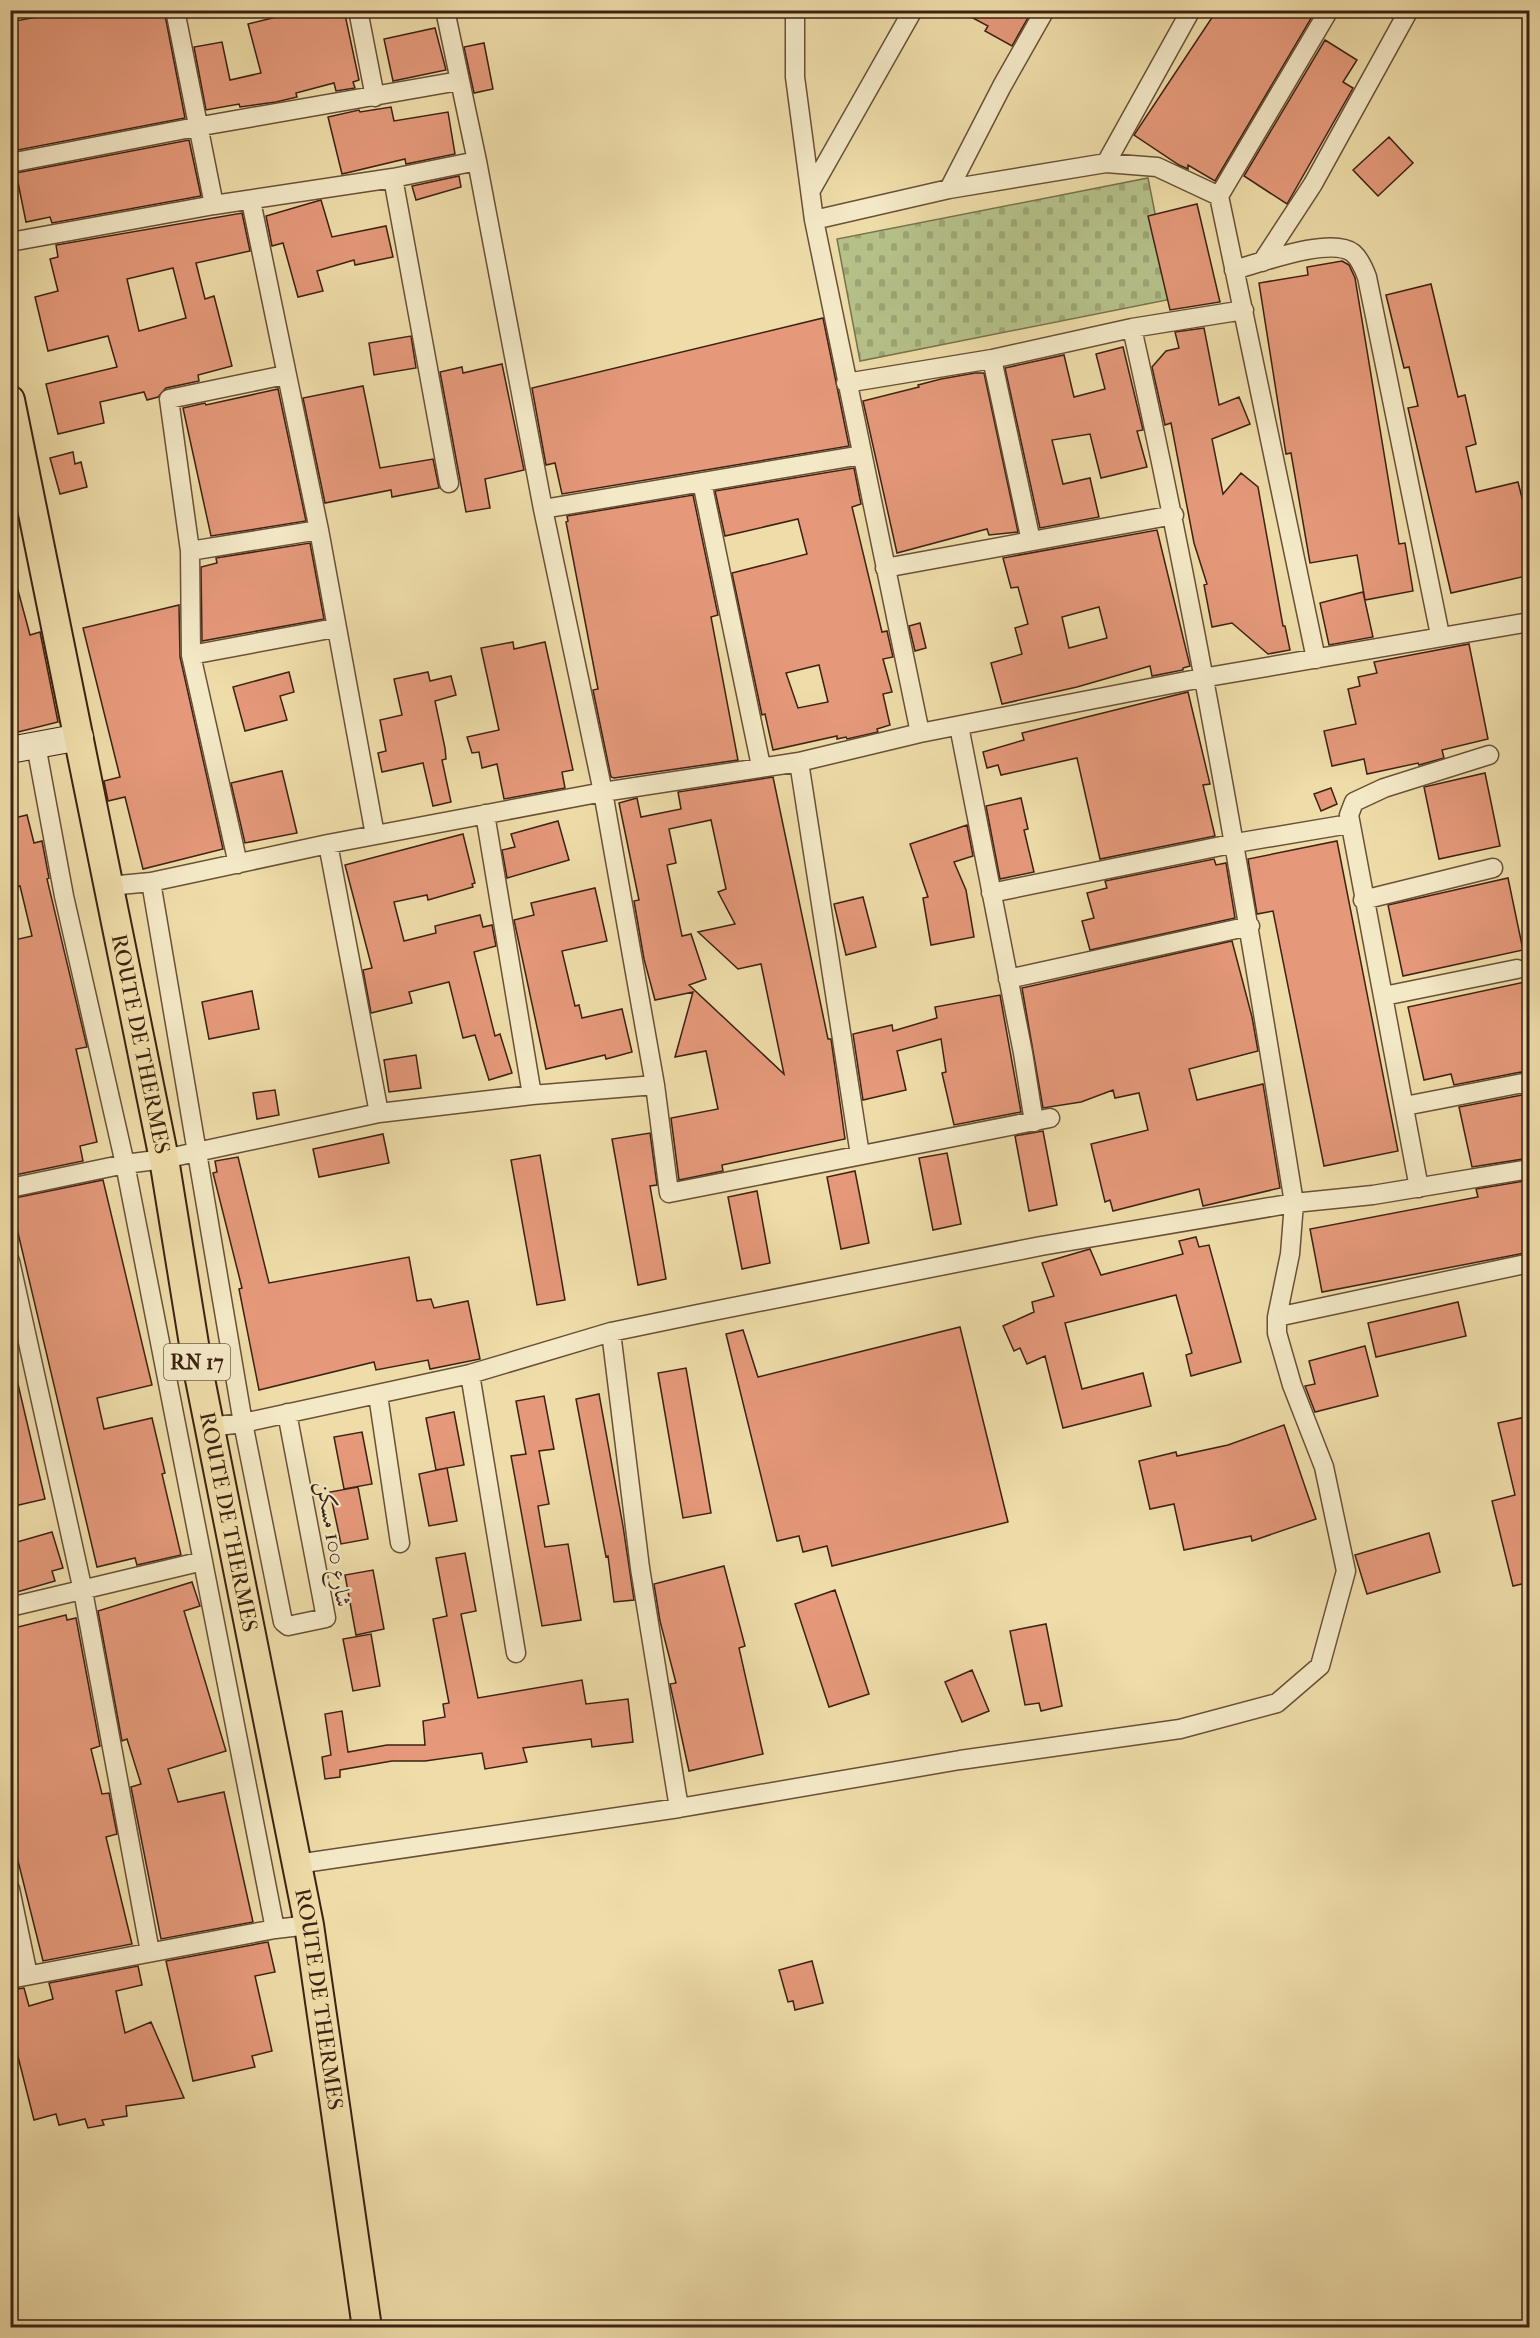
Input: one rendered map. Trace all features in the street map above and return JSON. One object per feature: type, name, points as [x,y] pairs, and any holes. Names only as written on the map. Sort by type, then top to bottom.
[{"type":"main road","name":"ROUTE DE THERMES","points":[[10,400],[164,1160],[209,1427],[309,1925],[368,2328]]},
{"type":"main road","points":[[10,750],[80,737]]},
{"type":"street","points":[[175,10],[196,127],[214,205]]},
{"type":"street","points":[[358,10],[375,97]]},
{"type":"street","points":[[445,10],[477,160],[543,509],[603,792],[655,1084],[669,1193],[1042,1120],[1008,979],[959,726]]},
{"type":"street","points":[[795,10],[795,77],[814,219],[920,733]]},
{"type":"street","points":[[811,190],[913,10]]},
{"type":"street","points":[[949,189],[1002,86],[1045,10]]},
{"type":"street","points":[[1106,163],[1191,10]]},
{"type":"street","points":[[1316,659],[1219,196],[1329,10]]},
{"type":"street","points":[[1262,262],[1313,184],[1409,10]]},
{"type":"street","points":[[10,163],[196,127],[459,81]]},
{"type":"street","points":[[10,242],[214,205],[393,178],[477,160]]},
{"type":"street","points":[[814,219],[949,189],[1106,163],[1157,167],[1219,196]]},
{"type":"street","points":[[393,178],[449,483]]},
{"type":"street","points":[[251,201],[285,375],[319,530],[335,628],[375,835]]},
{"type":"street","points":[[1234,270],[1315,249],[1336,247],[1352,252],[1361,264],[1367,277],[1440,635]]},
{"type":"street","points":[[846,383],[992,359],[1132,328],[1244,310]]},
{"type":"street","points":[[297,1864],[679,1808],[960,1760],[1180,1729],[1277,1703],[1320,1666],[1346,1571],[1324,1467],[1292,1385],[1277,1333],[1277,1317],[1290,1254],[1294,1203],[1236,843],[1202,678],[1174,514],[1132,328]]},
{"type":"street","points":[[992,359],[1031,541]]},
{"type":"street","points":[[238,864],[191,655],[190,551],[169,399],[285,375]]},
{"type":"street","points":[[543,509],[862,455]]},
{"type":"street","points":[[702,482],[761,766]]},
{"type":"street","points":[[885,568],[1174,514]]},
{"type":"street","points":[[190,551],[319,530]]},
{"type":"street","points":[[109,886],[151,882],[328,844],[603,792],[798,762],[920,733],[1202,678],[1440,635],[1530,622]]},
{"type":"street","points":[[191,655],[335,628]]},
{"type":"street","points":[[36,745],[64,896],[125,1164],[275,1929]]},
{"type":"street","points":[[1419,1188],[1384,996],[1349,824],[1352,805],[1362,798],[1489,755]]},
{"type":"street","points":[[798,762],[860,1155]]},
{"type":"street","points":[[485,814],[532,1095]]},
{"type":"street","points":[[991,893],[1236,843],[1349,824]]},
{"type":"street","points":[[328,844],[379,1113]]},
{"type":"street","points":[[1363,900],[1493,868]]},
{"type":"street","points":[[151,882],[199,1152],[243,1424]]},
{"type":"street","points":[[1008,979],[1250,926]]},
{"type":"street","points":[[1384,996],[1516,969]]},
{"type":"street","points":[[1405,1106],[1523,1083],[1530,1085]]},
{"type":"street","points":[[10,1188],[125,1164],[164,1160],[379,1113],[532,1095],[655,1084]]},
{"type":"street","points":[[209,1427],[243,1424],[470,1374],[611,1332],[1041,1246],[1294,1203],[1419,1188],[1530,1169]]},
{"type":"street","points":[[10,1261],[83,1592],[150,1952]]},
{"type":"street","points":[[1277,1317],[1530,1263]]},
{"type":"street","points":[[611,1332],[640,1568],[679,1808]]},
{"type":"street","points":[[470,1374],[516,1653]]},
{"type":"street","points":[[378,1395],[400,1543]]},
{"type":"street","name":"شارع 100 مسكن","points":[[243,1424],[283,1622],[288,1626],[326,1618],[287,1413]]},
{"type":"street","points":[[10,1607],[83,1592],[202,1561]]},
{"type":"street","points":[[10,1889],[19,1977],[275,1929],[309,1925]]},
{"type":"green space","points":[[1148,178],[1172,299],[860,361],[837,239]]},
{"type":"building","points":[[74,10],[164,10],[185,118],[18,150],[10,121],[10,22]]},
{"type":"building","points":[[280,10],[344,10],[359,80],[353,82],[355,88],[336,91],[334,83],[296,93],[297,97],[276,102],[240,107],[239,104],[206,110],[194,47],[222,42],[230,80],[261,73],[248,24],[281,16]]},
{"type":"building","points":[[958,10],[1024,10],[1030,14],[1012,46],[985,31],[988,26]]},
{"type":"building","points":[[1217,10],[1316,10],[1215,181],[1188,165],[1188,169],[1179,165],[1134,135]]},
{"type":"building","points":[[435,28],[446,70],[393,81],[384,39]]},
{"type":"building","points":[[1325,40],[1357,60],[1343,82],[1353,88],[1287,204],[1244,176]]},
{"type":"building","points":[[484,43],[493,89],[474,93],[464,47]]},
{"type":"building","points":[[391,107],[394,121],[448,112],[455,154],[406,164],[405,159],[342,174],[328,117],[359,110],[360,112]]},
{"type":"building","points":[[1389,137],[1413,163],[1378,196],[1353,170]]},
{"type":"building","points":[[189,140],[201,196],[52,223],[50,217],[26,222],[16,173]]},
{"type":"building","points":[[459,176],[461,187],[416,200],[412,186]]},
{"type":"building","points":[[321,200],[332,237],[386,226],[393,257],[355,265],[354,260],[317,271],[323,291],[298,297],[283,243],[272,246],[266,216]]},
{"type":"building","points":[[1197,204],[1220,302],[1170,310],[1148,216]]},
{"type":"building","points":[[242,213],[250,251],[196,263],[205,299],[214,296],[232,366],[198,375],[199,381],[166,388],[158,397],[147,400],[144,392],[100,402],[104,423],[58,434],[46,384],[117,367],[108,336],[48,351],[35,297],[58,291],[50,259],[58,257],[56,245]],"holes":[[[173,268],[186,318],[139,331],[127,279]]]},
{"type":"building","points":[[1342,261],[1349,265],[1355,278],[1399,544],[1405,543],[1413,591],[1365,600],[1357,555],[1310,563],[1291,453],[1286,454],[1259,283],[1308,275],[1307,267]]},
{"type":"building","points":[[1431,284],[1458,397],[1465,395],[1476,444],[1466,447],[1476,492],[1518,482],[1530,530],[1530,575],[1451,593],[1408,408],[1418,406],[1409,367],[1404,368],[1386,295]]},
{"type":"building","points":[[823,318],[849,446],[562,494],[555,463],[546,465],[532,388]]},
{"type":"building","points":[[1204,328],[1219,405],[1239,397],[1250,424],[1212,439],[1223,494],[1241,473],[1258,487],[1283,626],[1285,626],[1290,650],[1268,654],[1232,623],[1212,627],[1204,585],[1207,584],[1194,543],[1171,423],[1165,425],[1152,367],[1166,351],[1179,348],[1175,332]]},
{"type":"building","points":[[411,336],[416,368],[374,375],[369,343]]},
{"type":"building","points":[[1123,347],[1143,430],[1137,431],[1147,467],[1101,478],[1090,434],[1052,440],[1063,484],[1090,478],[1099,517],[1040,528],[1005,368],[1064,355],[1074,397],[1105,389],[1096,354]]},
{"type":"building","points":[[502,364],[524,470],[485,479],[490,508],[466,512],[440,372],[462,367],[463,373]]},
{"type":"building","points":[[984,373],[1018,532],[989,535],[987,529],[897,553],[863,401],[941,379]]},
{"type":"building","points":[[363,386],[380,468],[433,459],[439,488],[392,497],[391,490],[325,503],[303,398]]},
{"type":"building","points":[[278,389],[306,521],[211,536],[183,408]]},
{"type":"building","points":[[73,452],[75,464],[81,462],[87,487],[60,494],[50,458]]},
{"type":"building","points":[[854,468],[861,504],[852,507],[882,632],[887,631],[893,657],[883,659],[892,692],[883,694],[890,725],[877,729],[878,732],[847,739],[846,737],[837,739],[837,736],[773,750],[765,714],[762,715],[732,573],[807,554],[798,519],[725,536],[715,491]],"holes":[[[819,665],[828,702],[798,708],[786,673]]]},
{"type":"building","points":[[693,495],[718,615],[711,617],[738,760],[614,778],[611,777],[593,690],[598,689],[566,522],[568,521],[567,516]]},
{"type":"building","points":[[1157,530],[1190,666],[1183,670],[1152,676],[1150,666],[1077,687],[1002,704],[991,663],[1022,654],[1015,628],[1028,624],[1018,587],[1011,588],[1003,558]],"holes":[[[1099,607],[1107,638],[1069,648],[1062,617]]]},
{"type":"building","points":[[310,543],[324,619],[202,641],[201,567],[217,563],[216,558]]},
{"type":"building","points":[[16,583],[30,635],[40,632],[58,722],[10,734],[10,584]]},
{"type":"building","points":[[1363,592],[1373,637],[1329,645],[1320,603]]},
{"type":"building","points":[[179,605],[180,657],[223,849],[143,869],[125,797],[108,801],[104,781],[120,777],[83,628]]},
{"type":"building","points":[[920,623],[926,648],[915,651],[909,626]]},
{"type":"building","points":[[513,642],[514,649],[545,642],[573,770],[562,772],[565,788],[504,799],[497,764],[482,768],[479,752],[472,753],[467,737],[499,730],[481,648]]},
{"type":"building","points":[[1469,644],[1488,739],[1442,750],[1444,758],[1367,774],[1364,759],[1332,766],[1324,731],[1356,724],[1348,689],[1360,686],[1358,677],[1377,673],[1374,662]]},
{"type":"building","points":[[289,672],[294,692],[280,696],[287,720],[245,731],[233,687]]},
{"type":"building","points":[[428,672],[430,681],[451,676],[456,695],[435,701],[445,748],[446,759],[442,760],[451,802],[433,806],[423,763],[382,772],[378,753],[386,751],[380,720],[402,715],[394,679]]},
{"type":"building","points":[[1188,692],[1210,784],[1203,785],[1215,836],[1100,859],[1077,758],[1001,775],[998,765],[987,768],[983,752],[1024,740],[1022,733]]},
{"type":"building","points":[[282,771],[297,833],[245,843],[231,783]]},
{"type":"building","points":[[1485,773],[1500,846],[1439,859],[1424,787]]},
{"type":"building","points":[[773,777],[828,1039],[831,1039],[845,1139],[722,1165],[723,1171],[679,1180],[671,1118],[718,1109],[706,1051],[675,1057],[693,992],[655,1000],[644,959],[634,901],[639,900],[619,803],[637,798],[641,817],[681,809],[678,792]],"holes":[[[711,820],[726,889],[718,892],[735,924],[698,932],[738,969],[761,964],[784,1074],[689,985],[706,979],[691,934],[682,936],[667,865],[676,863],[669,829]]]},
{"type":"building","points":[[1331,788],[1337,804],[1321,811],[1314,794]]},
{"type":"building","points":[[1021,798],[1028,829],[1024,830],[1034,872],[1000,879],[986,806]]},
{"type":"building","points":[[27,815],[34,843],[42,841],[49,878],[47,879],[87,1047],[76,1049],[97,1142],[80,1146],[83,1161],[10,1176],[10,941],[32,936],[20,886],[10,888],[10,819]]},
{"type":"building","points":[[558,821],[569,860],[507,878],[502,850],[515,847],[511,834]]},
{"type":"building","points":[[967,825],[973,856],[954,862],[966,890],[974,937],[931,945],[923,898],[928,897],[910,844]]},
{"type":"building","points":[[463,834],[475,883],[472,884],[473,887],[428,900],[427,895],[394,902],[404,941],[436,933],[435,926],[480,915],[483,927],[492,925],[496,946],[474,952],[495,1036],[500,1034],[512,1073],[489,1080],[475,1035],[463,1038],[449,982],[409,992],[412,1003],[371,1013],[363,970],[372,968],[345,865]]},
{"type":"building","points":[[1337,841],[1398,1151],[1324,1166],[1273,911],[1257,914],[1248,859]]},
{"type":"building","points":[[1214,859],[1216,865],[1226,863],[1235,918],[1090,950],[1082,921],[1094,918],[1087,893],[1107,888],[1105,881]]},
{"type":"building","points":[[1508,878],[1523,950],[1403,976],[1388,905]]},
{"type":"building","points":[[595,888],[607,941],[562,951],[575,1006],[579,1005],[582,1018],[622,1009],[632,1052],[606,1059],[605,1055],[546,1069],[514,920],[534,915],[531,903]]},
{"type":"building","points":[[863,897],[876,947],[846,955],[834,904]]},
{"type":"building","points":[[1232,941],[1252,1017],[1258,1051],[1189,1069],[1197,1100],[1263,1084],[1280,1188],[1203,1206],[1199,1189],[1113,1211],[1110,1200],[1105,1202],[1091,1144],[1148,1130],[1139,1093],[1115,1098],[1113,1090],[1081,1102],[1043,1108],[1022,988]]},
{"type":"building","points":[[1530,981],[1530,1073],[1521,1072],[1454,1085],[1451,1074],[1424,1080],[1408,1007]]},
{"type":"building","points":[[252,991],[259,1029],[209,1039],[202,1002]]},
{"type":"building","points":[[1000,995],[1021,1112],[954,1125],[942,1073],[946,1072],[941,1039],[897,1051],[906,1090],[863,1100],[853,1034],[892,1025],[893,1031],[937,1018],[935,1007]]},
{"type":"building","points":[[416,1055],[421,1088],[389,1092],[384,1060]]},
{"type":"building","points":[[275,1090],[279,1115],[257,1119],[253,1093]]},
{"type":"building","points":[[1522,1095],[1530,1096],[1530,1158],[1472,1167],[1459,1107]]},
{"type":"building","points":[[1043,1131],[1057,1205],[1029,1211],[1015,1136]]},
{"type":"building","points":[[650,1133],[657,1185],[650,1186],[666,1279],[638,1285],[612,1139]]},
{"type":"building","points":[[383,1134],[389,1163],[319,1177],[313,1149]]},
{"type":"building","points":[[947,1153],[961,1224],[933,1230],[919,1158]]},
{"type":"building","points":[[540,1155],[565,1300],[537,1305],[511,1160]]},
{"type":"building","points":[[238,1157],[269,1283],[409,1257],[417,1301],[431,1299],[434,1308],[468,1301],[480,1359],[430,1369],[428,1360],[376,1370],[374,1362],[259,1390],[239,1289],[242,1288],[213,1173],[217,1172],[215,1161]]},
{"type":"building","points":[[855,1171],[869,1243],[841,1249],[827,1177]]},
{"type":"building","points":[[103,1180],[152,1385],[97,1398],[104,1429],[152,1418],[165,1473],[162,1474],[181,1555],[137,1565],[135,1558],[97,1567],[10,1199]]},
{"type":"building","points":[[1530,1180],[1530,1252],[1322,1292],[1310,1229],[1478,1197],[1476,1189]]},
{"type":"building","points":[[757,1191],[770,1263],[742,1269],[728,1197]]},
{"type":"building","points":[[1196,1237],[1199,1247],[1209,1245],[1241,1362],[1191,1376],[1186,1355],[1192,1353],[1176,1295],[1065,1323],[1082,1389],[1143,1373],[1151,1406],[1063,1428],[1045,1356],[1027,1364],[1020,1348],[1014,1351],[1003,1326],[1034,1312],[1032,1302],[1054,1296],[1042,1263],[1090,1249],[1101,1275],[1183,1254],[1179,1241]]},
{"type":"building","points":[[1458,1302],[1466,1336],[1376,1357],[1368,1323]]},
{"type":"building","points":[[960,1327],[1008,1522],[832,1566],[827,1546],[803,1552],[799,1536],[777,1541],[726,1334],[743,1330],[758,1377]]},
{"type":"building","points":[[1365,1346],[1378,1396],[1315,1412],[1305,1386],[1315,1384],[1309,1361]]},
{"type":"building","points":[[686,1368],[711,1513],[683,1518],[658,1373]]},
{"type":"building","points":[[17,1380],[45,1499],[10,1507],[10,1381]]},
{"type":"building","points":[[599,1394],[634,1600],[614,1602],[608,1556],[606,1557],[576,1399]]},
{"type":"building","points":[[544,1396],[554,1449],[539,1451],[549,1504],[538,1506],[545,1547],[568,1544],[581,1620],[542,1626],[511,1456],[526,1454],[516,1401]]},
{"type":"building","points":[[454,1412],[464,1465],[436,1470],[426,1418]]},
{"type":"building","points":[[1530,1416],[1530,1582],[1513,1586],[1492,1501],[1515,1495],[1498,1423]]},
{"type":"building","points":[[1284,1425],[1316,1519],[1252,1541],[1251,1536],[1184,1550],[1174,1504],[1150,1509],[1139,1461],[1176,1452],[1177,1456],[1228,1445]]},
{"type":"building","points":[[362,1432],[372,1484],[344,1489],[334,1437]]},
{"type":"building","points":[[447,1468],[457,1521],[429,1526],[419,1474]]},
{"type":"building","points":[[358,1487],[368,1539],[341,1544],[330,1492]]},
{"type":"building","points":[[52,1532],[63,1568],[52,1571],[55,1581],[10,1594],[10,1544]]},
{"type":"building","points":[[1429,1533],[1440,1572],[1367,1594],[1355,1555]]},
{"type":"building","points":[[465,1553],[476,1611],[461,1614],[478,1698],[582,1680],[586,1704],[628,1699],[633,1742],[592,1747],[591,1739],[523,1748],[527,1762],[485,1769],[482,1753],[425,1761],[392,1761],[340,1770],[340,1777],[325,1779],[322,1757],[331,1755],[325,1714],[342,1711],[348,1752],[387,1745],[425,1745],[423,1721],[445,1717],[443,1704],[449,1703],[433,1619],[447,1616],[436,1558]]},
{"type":"building","points":[[724,1566],[745,1646],[739,1648],[763,1754],[689,1771],[670,1684],[676,1683],[660,1621],[654,1584]]},
{"type":"building","points":[[373,1570],[384,1629],[356,1635],[345,1575]]},
{"type":"building","points":[[192,1582],[200,1606],[184,1611],[226,1751],[168,1769],[178,1802],[224,1792],[253,1922],[161,1939],[131,1787],[141,1784],[127,1739],[122,1741],[98,1611]]},
{"type":"building","points":[[835,1590],[869,1694],[829,1707],[795,1604]]},
{"type":"building","points":[[66,1615],[67,1620],[76,1618],[100,1746],[91,1749],[102,1794],[109,1793],[117,1834],[106,1837],[132,1944],[43,1961],[10,1829],[10,1629]]},
{"type":"building","points":[[1046,1624],[1062,1706],[1041,1711],[1039,1703],[1025,1705],[1010,1631]]},
{"type":"building","points":[[371,1634],[380,1686],[353,1691],[343,1639]]},
{"type":"building","points":[[972,1670],[989,1711],[962,1722],[945,1682]]},
{"type":"building","points":[[268,1942],[275,1972],[255,1976],[272,2051],[252,2056],[255,2067],[193,2081],[166,1961]]},
{"type":"building","points":[[812,1961],[823,2003],[795,2010],[793,2001],[788,2002],[779,1970]]},
{"type":"building","points":[[138,1966],[142,1985],[116,1991],[125,2033],[151,2022],[184,2098],[126,2106],[127,2116],[102,2120],[104,2125],[88,2128],[85,2119],[59,2125],[56,2114],[34,2120],[10,2025],[10,1990],[24,1988],[29,2006],[53,1999],[49,1983]]}]
